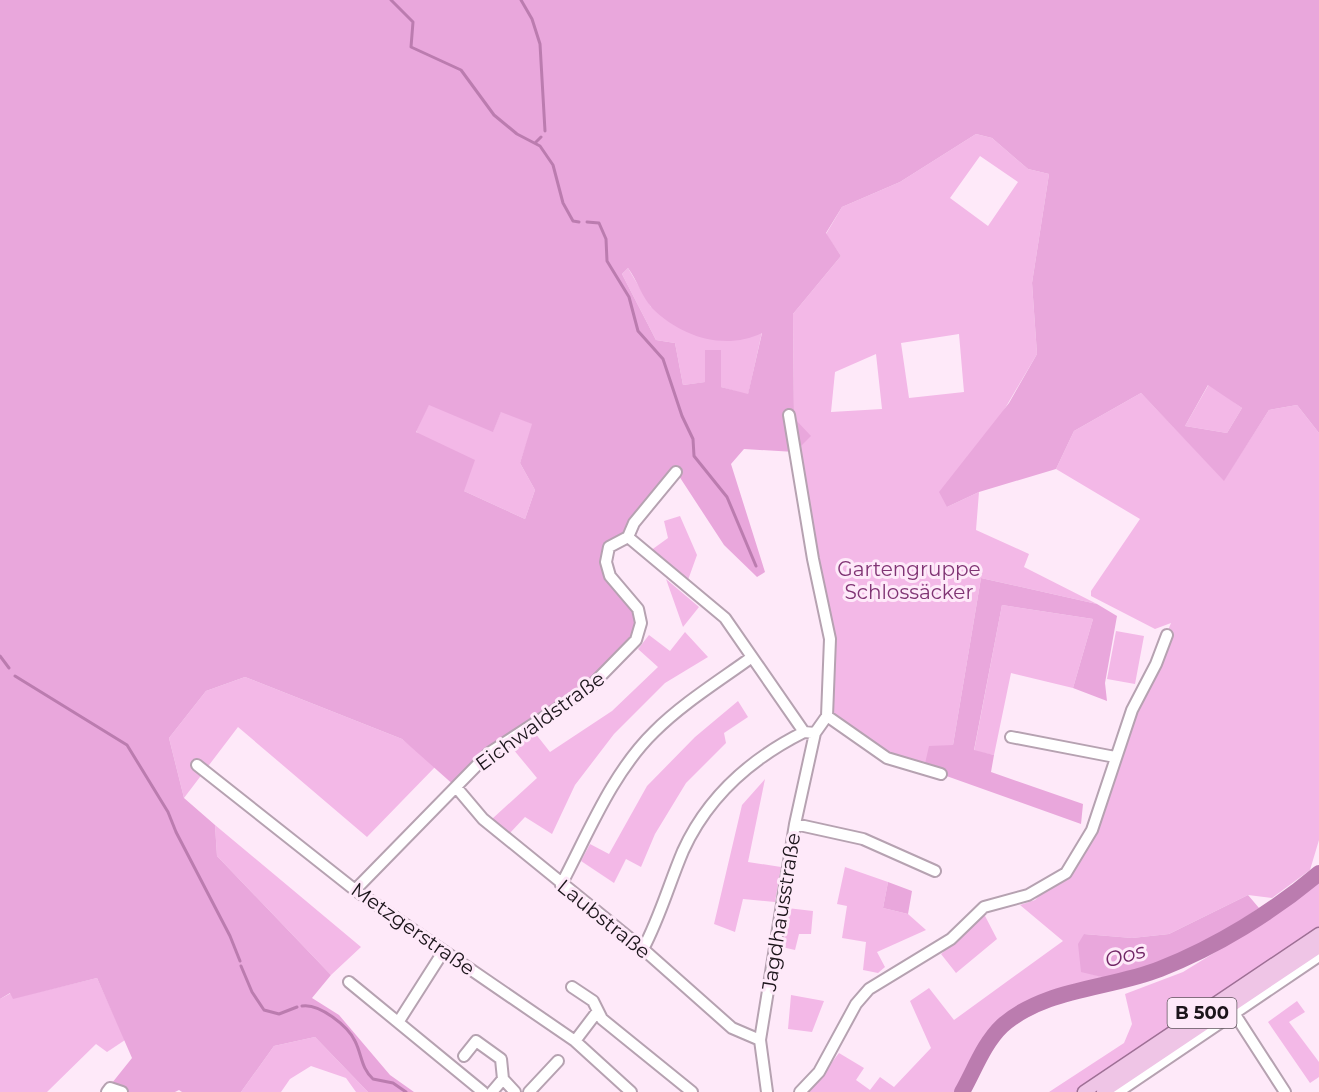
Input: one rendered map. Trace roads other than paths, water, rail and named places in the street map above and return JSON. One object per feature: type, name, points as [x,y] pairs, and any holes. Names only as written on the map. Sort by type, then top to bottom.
[{"type":"main road","name":"B 500","points":[[1084,1092],[1319,934]]},
{"type":"main road","name":"B 500","points":[[1103,1092],[1319,947]]},
{"type":"street","points":[[789,415],[813,560],[830,639],[827,716],[887,758],[941,774]]},
{"type":"street","points":[[643,949],[656,925],[684,850],[714,798],[744,769],[809,732],[725,618],[628,537],[634,523],[676,472]]},
{"type":"street","name":"Eichwaldstraße","points":[[355,890],[489,753],[596,683],[636,640],[641,623],[638,609],[610,576],[606,561],[609,547],[628,537]]},
{"type":"street","points":[[800,1092],[819,1072],[856,1004],[869,989],[951,939],[984,907],[1028,895],[1066,873],[1092,830],[1114,757],[1132,710],[1167,635]]},
{"type":"street","points":[[561,885],[620,776],[652,734],[674,714],[752,657]]},
{"type":"street","name":"Jagdhausstraße","points":[[767,1092],[760,1040],[809,732],[827,716]]},
{"type":"street","points":[[1011,737],[1114,757]]},
{"type":"street","name":"Metzgerstraße","points":[[197,765],[355,890],[574,1041],[631,1092]]},
{"type":"street","name":"Laubstraße","points":[[456,787],[483,819],[561,885],[643,949],[732,1028],[760,1040]]},
{"type":"street","points":[[795,824],[863,839],[935,871]]},
{"type":"street","points":[[399,1021],[443,952]]},
{"type":"street","points":[[1122,1091],[1319,956]]},
{"type":"street","points":[[349,982],[483,1092]]},
{"type":"street","points":[[572,987],[593,1001],[602,1019],[692,1092]]},
{"type":"street","points":[[574,1041],[597,1012]]},
{"type":"street","points":[[1234,1013],[1285,1092]]},
{"type":"street","points":[[464,1056],[476,1041],[501,1059],[503,1079],[515,1092]]},
{"type":"street","points":[[529,1092],[558,1061]]},
{"type":"street","points":[[492,1092],[503,1079]]},
{"type":"street","points":[[107,1092],[111,1088],[122,1092]]},
{"type":"waterway","points":[[391,0],[413,22],[411,47],[461,70],[494,115],[517,134],[540,146],[553,165],[563,203],[573,221],[579,222]]},
{"type":"waterway","points":[[521,0],[532,19],[540,44],[545,131]]},
{"type":"waterway","points":[[536,142],[541,137]]},
{"type":"waterway","points":[[587,222],[599,223],[606,239],[607,261],[629,297],[638,331],[663,359],[682,416],[693,439],[694,456],[727,497],[756,566]]},
{"type":"waterway","points":[[0,656],[9,668]]},
{"type":"waterway","points":[[15,676],[127,745],[168,812],[230,936],[240,961]]},
{"type":"waterway","name":"Oos","points":[[962,1092],[990,1041],[1002,1026],[1019,1013],[1057,997],[1141,976],[1181,960],[1263,915],[1319,873]]},
{"type":"waterway","points":[[241,966],[252,992],[264,1010],[279,1014],[297,1007]]},
{"type":"waterway","points":[[302,1006],[316,1008],[340,1023],[355,1041],[369,1075],[373,1079],[393,1083],[406,1092]]},
{"type":"park label","name":"Gartengruppe Schlossäcker","points":[[909,580]]}]
